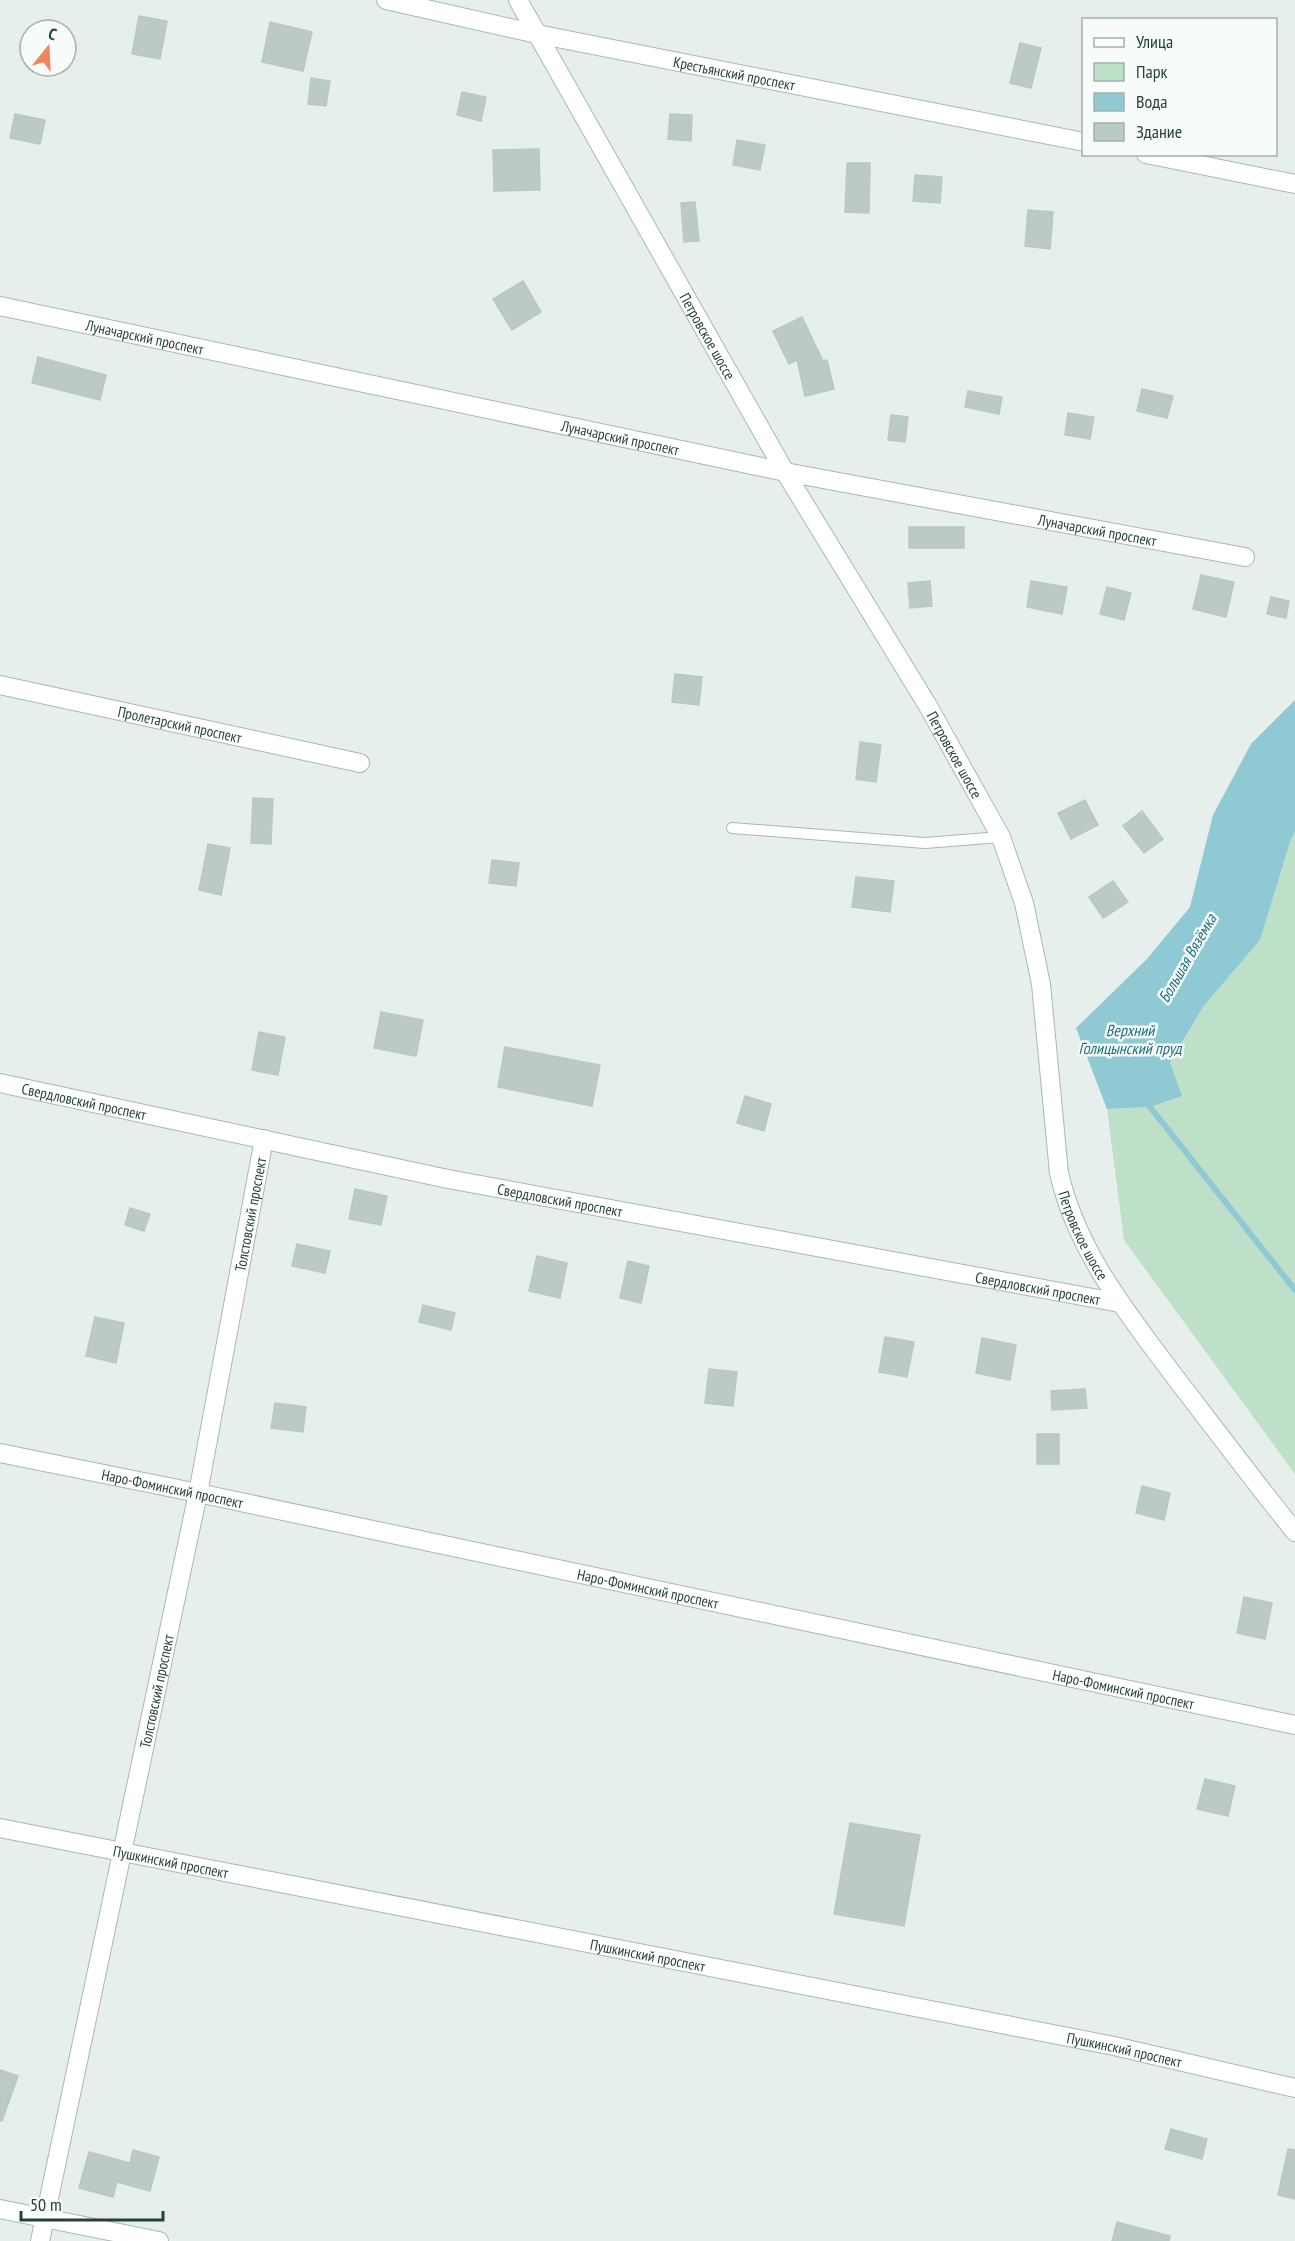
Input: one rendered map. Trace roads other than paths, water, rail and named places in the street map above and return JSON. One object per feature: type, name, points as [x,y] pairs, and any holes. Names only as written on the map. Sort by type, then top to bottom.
[{"type":"street","name":"Крестьянский проспект","points":[[386,0],[537,34],[1082,142]]},
{"type":"street","name":"Петровское шоссе","points":[[518,0],[785,471],[927,706],[1001,837],[1024,903],[1041,984],[1059,1173],[1065,1197],[1093,1261],[1120,1303],[1295,1532]]},
{"type":"street","points":[[1156,156],[1295,184]]},
{"type":"street","name":"Луначарский проспект","points":[[0,306],[785,471],[1245,557]]},
{"type":"street","name":"Пролетарский проспект","points":[[0,684],[360,763]]},
{"type":"street","name":"Свердловский проспект","points":[[0,1083],[448,1179],[1120,1303]]},
{"type":"street","name":"Толстовский проспект","points":[[40,2241],[198,1492],[264,1139]]},
{"type":"street","name":"Наро-Фоминский проспект","points":[[0,1453],[198,1492],[1295,1725]]},
{"type":"street","name":"Пушкинский проспект","points":[[0,1828],[1103,2043],[1295,2088]]},
{"type":"street","points":[[0,2209],[159,2241]]},
{"type":"lane","points":[[732,828],[925,843],[1001,837]]},
{"type":"water","name":"Верхний Голицынский пруд","points":[[1295,700],[1295,832],[1260,940],[1203,1007],[1170,1063],[1182,1096],[1150,1107],[1107,1109],[1076,1028],[1147,959],[1190,907],[1213,815],[1251,744]]},
{"type":"waterway","name":"Большая Вязёмка","points":[[1150,1107],[1295,1290]]}]
